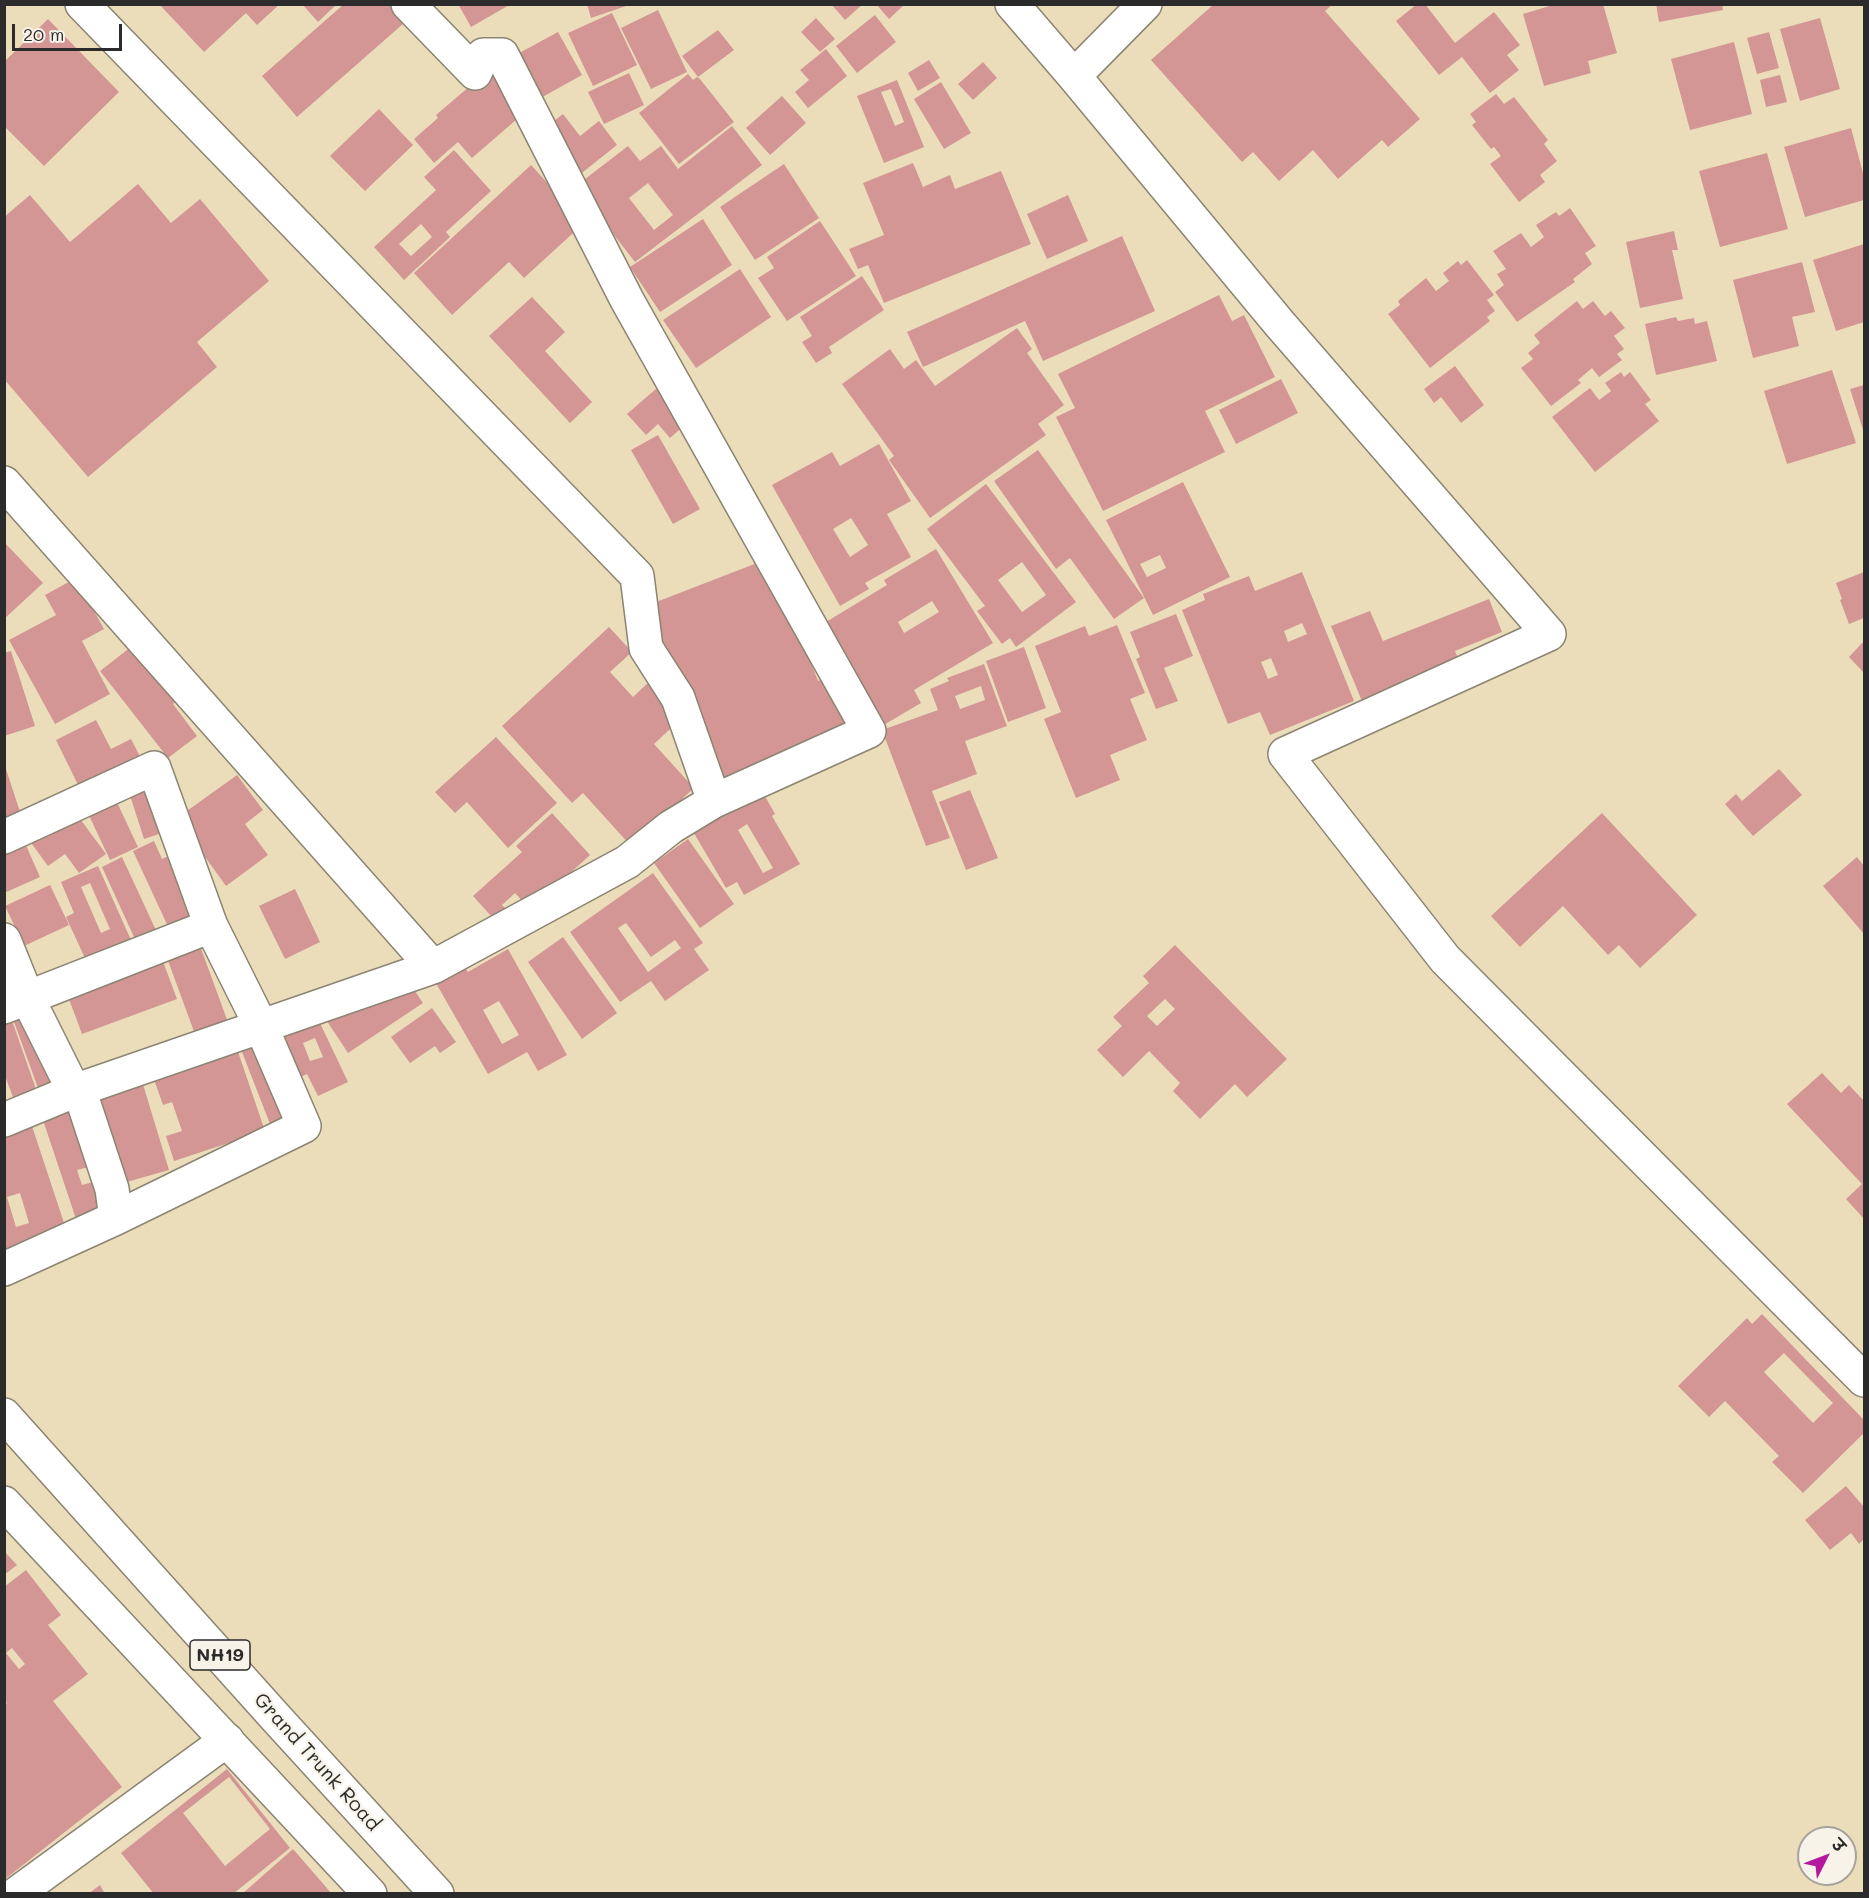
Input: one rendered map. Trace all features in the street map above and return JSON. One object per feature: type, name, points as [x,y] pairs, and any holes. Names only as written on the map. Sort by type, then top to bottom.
[{"type":"main road","points":[[82,4],[637,576],[646,648],[678,698],[714,801]]},
{"type":"main road","points":[[4,1120],[74,1091],[433,967],[627,862],[671,827],[714,801],[869,731],[627,300],[502,55],[483,55],[475,73],[408,4]]},
{"type":"main road","points":[[1012,4],[1279,323],[1549,634],[1285,754],[1445,959],[1864,1380]]},
{"type":"main road","points":[[1074,76],[1145,4]]},
{"type":"main road","points":[[4,483],[433,967]]},
{"type":"main road","points":[[4,837],[154,768],[211,926],[261,1026],[304,1126],[116,1218],[4,1269]]},
{"type":"main road","points":[[16,1002],[211,926]]},
{"type":"main road","points":[[4,940],[16,1002],[74,1091],[83,1101],[112,1189],[116,1218]]},
{"type":"main road","name":"Grand Trunk Road","points":[[4,1415],[437,1893]]},
{"type":"main road","name":"NH19","points":[[4,1503],[370,1893]]},
{"type":"main road","points":[[16,1893],[227,1740]]},
{"type":"building","points":[[159,4],[280,4],[257,25],[246,13],[204,52]]},
{"type":"building","points":[[302,4],[337,4],[318,22]]},
{"type":"building","points":[[344,4],[402,4],[412,16],[297,117],[262,76]]},
{"type":"building","points":[[458,4],[511,4],[471,27]]},
{"type":"building","points":[[587,4],[629,4],[629,5],[591,18]]},
{"type":"building","points":[[831,4],[863,4],[845,20]]},
{"type":"building","points":[[876,4],[905,4],[889,19]]},
{"type":"building","points":[[1214,4],[1333,4],[1325,11],[1420,119],[1388,147],[1382,140],[1338,179],[1313,150],[1279,181],[1253,152],[1242,162],[1151,60]]},
{"type":"building","points":[[1417,4],[1425,4],[1455,43],[1494,12],[1520,45],[1507,55],[1519,70],[1490,93],[1462,57],[1439,75],[1396,21]]},
{"type":"building","points":[[1556,4],[1603,4],[1617,53],[1588,61],[1591,73],[1544,86],[1523,14]]},
{"type":"building","points":[[1656,4],[1722,4],[1723,10],[1659,22]]},
{"type":"building","points":[[658,10],[687,72],[651,89],[621,28]]},
{"type":"building","points":[[612,13],[637,65],[593,86],[568,33]]},
{"type":"building","points":[[875,15],[896,42],[857,73],[836,46]]},
{"type":"building","points":[[816,18],[835,39],[820,52],[801,32]]},
{"type":"building","points":[[1820,18],[1840,89],[1800,101],[1780,29]]},
{"type":"building","points":[[48,19],[119,92],[44,166],[4,126],[4,62]]},
{"type":"building","points":[[718,30],[734,50],[698,77],[682,56]]},
{"type":"building","points":[[558,32],[582,75],[537,100],[512,57]]},
{"type":"building","points":[[1769,32],[1779,68],[1757,74],[1747,38]]},
{"type":"building","points":[[1734,42],[1752,114],[1690,130],[1671,59]]},
{"type":"building","points":[[826,49],[847,76],[808,108],[795,92],[809,80],[800,70]]},
{"type":"building","points":[[929,60],[940,78],[918,91],[908,73]]},
{"type":"building","points":[[983,62],[997,78],[973,100],[958,84]]},
{"type":"building","points":[[497,63],[524,113],[472,158],[458,142],[434,163],[414,139],[438,118],[436,115]]},
{"type":"building","points":[[629,73],[644,105],[604,124],[588,92]]},
{"type":"building","points":[[688,74],[693,80],[697,77],[700,79],[734,122],[679,164],[639,113]]},
{"type":"building","points":[[1780,75],[1787,102],[1766,107],[1760,80]]},
{"type":"building","points":[[897,80],[924,147],[884,163],[857,96]],"holes":[[[891,89],[904,122],[895,126],[881,92]]]},
{"type":"building","points":[[941,82],[971,133],[944,149],[914,99]]},
{"type":"building","points":[[1496,94],[1504,104],[1514,97],[1548,140],[1544,144],[1557,161],[1540,175],[1545,182],[1519,202],[1490,164],[1501,156],[1494,147],[1491,149],[1472,125],[1476,122],[1470,114]]},
{"type":"building","points":[[782,96],[806,123],[770,155],[746,128]]},
{"type":"building","points":[[379,109],[413,145],[365,191],[330,156]]},
{"type":"building","points":[[563,114],[580,136],[599,121],[617,145],[578,176],[542,130]]},
{"type":"building","points":[[732,126],[762,165],[635,262],[576,186],[628,146],[640,161],[661,146],[678,169]],"holes":[[[648,183],[673,215],[654,230],[629,198]]]},
{"type":"building","points":[[1851,128],[1864,177],[1864,200],[1805,217],[1784,147]]},
{"type":"building","points":[[454,150],[491,191],[446,232],[450,237],[404,280],[374,247],[436,190],[424,177]],"holes":[[[421,224],[432,237],[411,256],[399,244]]]},
{"type":"building","points":[[1767,153],[1788,229],[1720,247],[1699,171]]},
{"type":"building","points":[[913,163],[923,187],[950,175],[955,189],[1001,171],[1031,244],[884,303],[868,265],[858,269],[849,249],[884,235],[863,183]]},
{"type":"building","points":[[784,164],[819,218],[755,260],[720,207]]},
{"type":"building","points":[[531,165],[584,223],[524,278],[509,262],[452,315],[414,273]]},
{"type":"building","points":[[138,184],[171,223],[200,199],[269,281],[197,342],[217,367],[88,477],[4,379],[4,217],[30,195],[70,242]]},
{"type":"building","points":[[1068,195],[1088,241],[1047,259],[1027,214]]},
{"type":"building","points":[[1570,208],[1596,246],[1585,253],[1592,264],[1573,279],[1575,282],[1517,322],[1495,292],[1504,285],[1497,274],[1506,269],[1493,251],[1521,233],[1531,247],[1544,237],[1536,225],[1556,212],[1559,216]]},
{"type":"building","points":[[703,219],[732,265],[660,312],[630,267]]},
{"type":"building","points":[[820,221],[856,276],[787,321],[758,278],[774,268],[767,257]]},
{"type":"building","points":[[1674,231],[1678,250],[1672,250],[1683,299],[1640,308],[1626,242]]},
{"type":"building","points":[[1122,236],[1155,311],[1043,361],[1025,321],[923,367],[907,332]]},
{"type":"building","points":[[1864,244],[1864,322],[1836,331],[1813,260]]},
{"type":"building","points":[[1467,260],[1494,295],[1487,300],[1495,311],[1487,317],[1490,321],[1430,368],[1388,314],[1400,305],[1398,301],[1426,278],[1436,291],[1449,281],[1443,273],[1458,261],[1461,265]]},
{"type":"building","points":[[1802,262],[1815,312],[1792,317],[1799,346],[1753,358],[1733,280]]},
{"type":"building","points":[[740,269],[771,317],[696,368],[663,320]]},
{"type":"building","points":[[862,276],[884,310],[829,347],[832,353],[816,363],[802,342],[812,336],[800,317]]},
{"type":"building","points":[[1219,295],[1232,321],[1244,315],[1275,377],[1205,411],[1225,452],[1103,511],[1056,417],[1075,408],[1058,374]]},
{"type":"building","points":[[532,297],[565,332],[545,351],[592,402],[570,423],[489,336]]},
{"type":"building","points":[[1577,301],[1583,309],[1593,301],[1605,316],[1611,311],[1625,328],[1614,336],[1624,349],[1617,354],[1622,360],[1599,377],[1592,368],[1578,380],[1581,383],[1551,406],[1521,368],[1533,359],[1528,353],[1540,343],[1534,335]]},
{"type":"building","points":[[1676,317],[1678,321],[1694,318],[1695,324],[1707,321],[1717,361],[1656,375],[1645,324]]},
{"type":"building","points":[[1017,328],[1032,349],[1027,353],[1064,405],[1038,424],[1046,435],[930,518],[889,460],[894,456],[842,384],[890,349],[904,369],[916,360],[935,386]]},
{"type":"building","points":[[1455,366],[1484,405],[1461,423],[1441,397],[1434,403],[1424,389]]},
{"type":"building","points":[[1832,370],[1856,443],[1787,464],[1764,391]]},
{"type":"building","points":[[1621,372],[1624,377],[1630,372],[1651,400],[1645,404],[1659,421],[1595,472],[1552,417],[1590,388],[1599,400],[1611,391],[1605,383]]},
{"type":"building","points":[[1281,379],[1298,413],[1236,444],[1219,410]]},
{"type":"building","points":[[1864,385],[1864,433],[1850,389]]},
{"type":"building","points":[[657,388],[687,423],[670,438],[658,424],[646,435],[627,414]]},
{"type":"building","points":[[658,435],[700,509],[673,524],[631,450]]},
{"type":"building","points":[[879,444],[911,501],[887,514],[911,557],[865,583],[869,589],[840,606],[772,485],[832,452],[840,466]],"holes":[[[851,518],[868,545],[850,557],[833,529]]]},
{"type":"building","points":[[1038,450],[1144,598],[1114,619],[1070,558],[1056,569],[994,481]]},
{"type":"building","points":[[1183,482],[1230,577],[1153,615],[1106,520]],"holes":[[[1160,555],[1166,568],[1147,577],[1140,564]]]},
{"type":"building","points":[[986,484],[1076,602],[1016,647],[1010,638],[1002,644],[977,611],[985,606],[927,529]],"holes":[[[1022,562],[1046,595],[1022,612],[998,580]]]},
{"type":"building","points":[[4,542],[43,583],[4,619]]},
{"type":"building","points":[[936,549],[993,643],[914,690],[921,703],[882,726],[821,625],[887,585],[884,580]],"holes":[[[932,601],[939,612],[904,633],[898,622]]]},
{"type":"building","points":[[770,558],[818,681],[830,676],[851,732],[716,784],[649,630],[651,604]]},
{"type":"building","points":[[1302,572],[1354,701],[1270,735],[1260,712],[1228,724],[1182,610],[1205,600],[1203,594],[1249,576],[1255,591]],"holes":[[[1302,623],[1307,634],[1288,642],[1284,631]],[[1271,658],[1278,675],[1268,679],[1261,662]]]},
{"type":"building","points":[[1864,572],[1864,618],[1849,624],[1836,583]]},
{"type":"building","points":[[76,578],[104,629],[82,641],[110,694],[55,724],[9,640],[56,615],[45,595]]},
{"type":"building","points":[[1489,599],[1502,632],[1455,651],[1458,658],[1408,678],[1411,687],[1364,706],[1331,626],[1370,611],[1383,641]]},
{"type":"building","points":[[1176,614],[1193,656],[1164,668],[1178,701],[1156,709],[1136,659],[1140,657],[1130,632]]},
{"type":"building","points":[[1117,625],[1145,693],[1130,699],[1147,740],[1110,755],[1120,780],[1076,798],[1044,719],[1061,712],[1035,646],[1085,626],[1089,636]]},
{"type":"building","points":[[609,627],[632,652],[610,672],[633,697],[650,681],[683,717],[654,744],[694,788],[631,846],[583,793],[572,803],[502,726]]},
{"type":"building","points":[[140,640],[184,696],[173,704],[197,736],[168,758],[100,671]]},
{"type":"building","points":[[1864,641],[1864,673],[1849,657]]},
{"type":"building","points":[[1024,647],[1046,708],[1008,722],[986,661]]},
{"type":"building","points":[[11,651],[35,726],[4,736],[4,653]]},
{"type":"building","points":[[984,664],[1007,726],[965,741],[977,774],[932,791],[950,838],[926,846],[882,730],[938,710],[930,689],[949,681],[947,678]],"holes":[[[981,686],[985,700],[960,709],[955,696]]]},
{"type":"building","points":[[96,720],[111,749],[131,739],[145,766],[84,797],[56,740]]},
{"type":"building","points":[[496,737],[557,803],[508,848],[467,802],[455,813],[435,792]]},
{"type":"building","points":[[4,763],[22,818],[4,824]]},
{"type":"building","points":[[1779,769],[1802,795],[1753,836],[1725,804],[1736,794],[1742,801]]},
{"type":"building","points":[[159,773],[177,828],[144,839],[126,783]]},
{"type":"building","points":[[237,775],[263,810],[245,824],[268,855],[226,886],[177,818]]},
{"type":"building","points":[[761,789],[775,814],[772,816],[800,864],[744,895],[737,882],[726,888],[691,828]],"holes":[[[747,824],[773,868],[763,873],[738,830]]]},
{"type":"building","points":[[970,790],[998,858],[966,870],[939,802]]},
{"type":"building","points":[[113,794],[138,847],[110,860],[85,807]]},
{"type":"building","points":[[72,808],[106,854],[79,873],[65,854],[48,866],[29,840]]},
{"type":"building","points":[[552,813],[590,855],[554,888],[527,906],[515,893],[502,905],[514,917],[502,928],[473,896],[522,852],[516,846]]},
{"type":"building","points":[[1602,813],[1697,915],[1640,968],[1619,945],[1608,955],[1563,906],[1520,947],[1491,916]]},
{"type":"building","points":[[21,834],[40,877],[4,893],[4,841]]},
{"type":"building","points":[[688,839],[734,904],[700,928],[654,863]]},
{"type":"building","points":[[154,841],[162,859],[177,852],[207,917],[171,933],[133,851]]},
{"type":"building","points":[[122,857],[160,939],[139,948],[102,867]]},
{"type":"building","points":[[1857,857],[1864,866],[1864,934],[1823,886]]},
{"type":"building","points":[[98,866],[135,949],[90,969],[66,917],[74,913],[61,882]],"holes":[[[90,883],[110,929],[101,933],[81,887]]]},
{"type":"building","points":[[653,873],[703,943],[694,949],[709,970],[665,1001],[651,981],[620,1002],[570,932]],"holes":[[[626,923],[651,957],[675,940],[681,948],[648,972],[618,928]]]},
{"type":"building","points":[[50,885],[69,925],[24,946],[5,906]]},
{"type":"building","points":[[295,889],[320,942],[285,959],[259,906]]},
{"type":"building","points":[[196,935],[229,1025],[196,1037],[163,947]]},
{"type":"building","points":[[563,937],[617,1013],[582,1039],[528,962]]},
{"type":"building","points":[[1175,945],[1287,1059],[1247,1097],[1235,1084],[1200,1119],[1173,1091],[1180,1083],[1149,1051],[1123,1077],[1097,1050],[1122,1026],[1113,1017],[1149,983],[1143,976]],"holes":[[[1165,999],[1175,1009],[1157,1026],[1147,1016]]]},
{"type":"building","points":[[158,948],[177,999],[82,1034],[63,983]]},
{"type":"building","points":[[508,949],[567,1055],[538,1071],[527,1052],[488,1074],[433,978],[461,961],[468,972]],"holes":[[[499,1001],[519,1035],[502,1044],[483,1010]]]},
{"type":"building","points":[[395,961],[423,1003],[348,1053],[315,1003],[357,987]]},
{"type":"building","points":[[46,995],[78,1086],[42,1099],[9,1008]]},
{"type":"building","points":[[310,1002],[348,1082],[318,1096],[307,1074],[288,1083],[261,1024]],"holes":[[[315,1038],[323,1057],[310,1061],[303,1043]]]},
{"type":"building","points":[[432,1008],[456,1042],[440,1053],[435,1046],[410,1063],[391,1037]]},
{"type":"building","points":[[9,1012],[37,1092],[14,1100],[4,1073],[4,1014]]},
{"type":"building","points":[[257,1025],[292,1116],[270,1124],[235,1034]]},
{"type":"building","points":[[235,1043],[265,1131],[174,1161],[166,1136],[182,1131],[172,1102],[163,1105],[151,1071]]},
{"type":"building","points":[[138,1068],[169,1170],[116,1185],[87,1092]]},
{"type":"building","points":[[1822,1073],[1841,1093],[1849,1085],[1864,1101],[1864,1219],[1846,1199],[1862,1184],[1787,1104]]},
{"type":"building","points":[[79,1102],[110,1211],[77,1222],[41,1114]],"holes":[[[89,1167],[93,1182],[82,1185],[77,1170]]]},
{"type":"building","points":[[30,1120],[67,1232],[4,1252],[4,1128]],"holes":[[[20,1193],[29,1223],[16,1227],[7,1197]]]},
{"type":"building","points":[[1762,1314],[1864,1420],[1864,1433],[1803,1493],[1772,1462],[1779,1456],[1725,1401],[1709,1417],[1678,1386],[1747,1318],[1752,1324]],"holes":[[[1784,1353],[1833,1403],[1813,1423],[1764,1372]]]},
{"type":"building","points":[[1846,1486],[1864,1507],[1864,1539],[1859,1544],[1851,1533],[1830,1550],[1805,1520]]},
{"type":"building","points":[[4,1551],[17,1565],[4,1575]]},
{"type":"building","points":[[26,1570],[61,1615],[48,1625],[88,1674],[53,1701],[122,1787],[4,1880],[4,1705],[7,1703],[4,1699],[4,1587]],"holes":[[[12,1648],[25,1664],[19,1669],[6,1653]]]},
{"type":"building","points":[[227,1769],[290,1848],[233,1894],[154,1894],[121,1853]],"holes":[[[229,1777],[270,1829],[225,1866],[183,1813]]]},
{"type":"building","points":[[293,1849],[332,1894],[242,1894]]},
{"type":"building","points":[[100,1885],[105,1894],[88,1894]]}]
